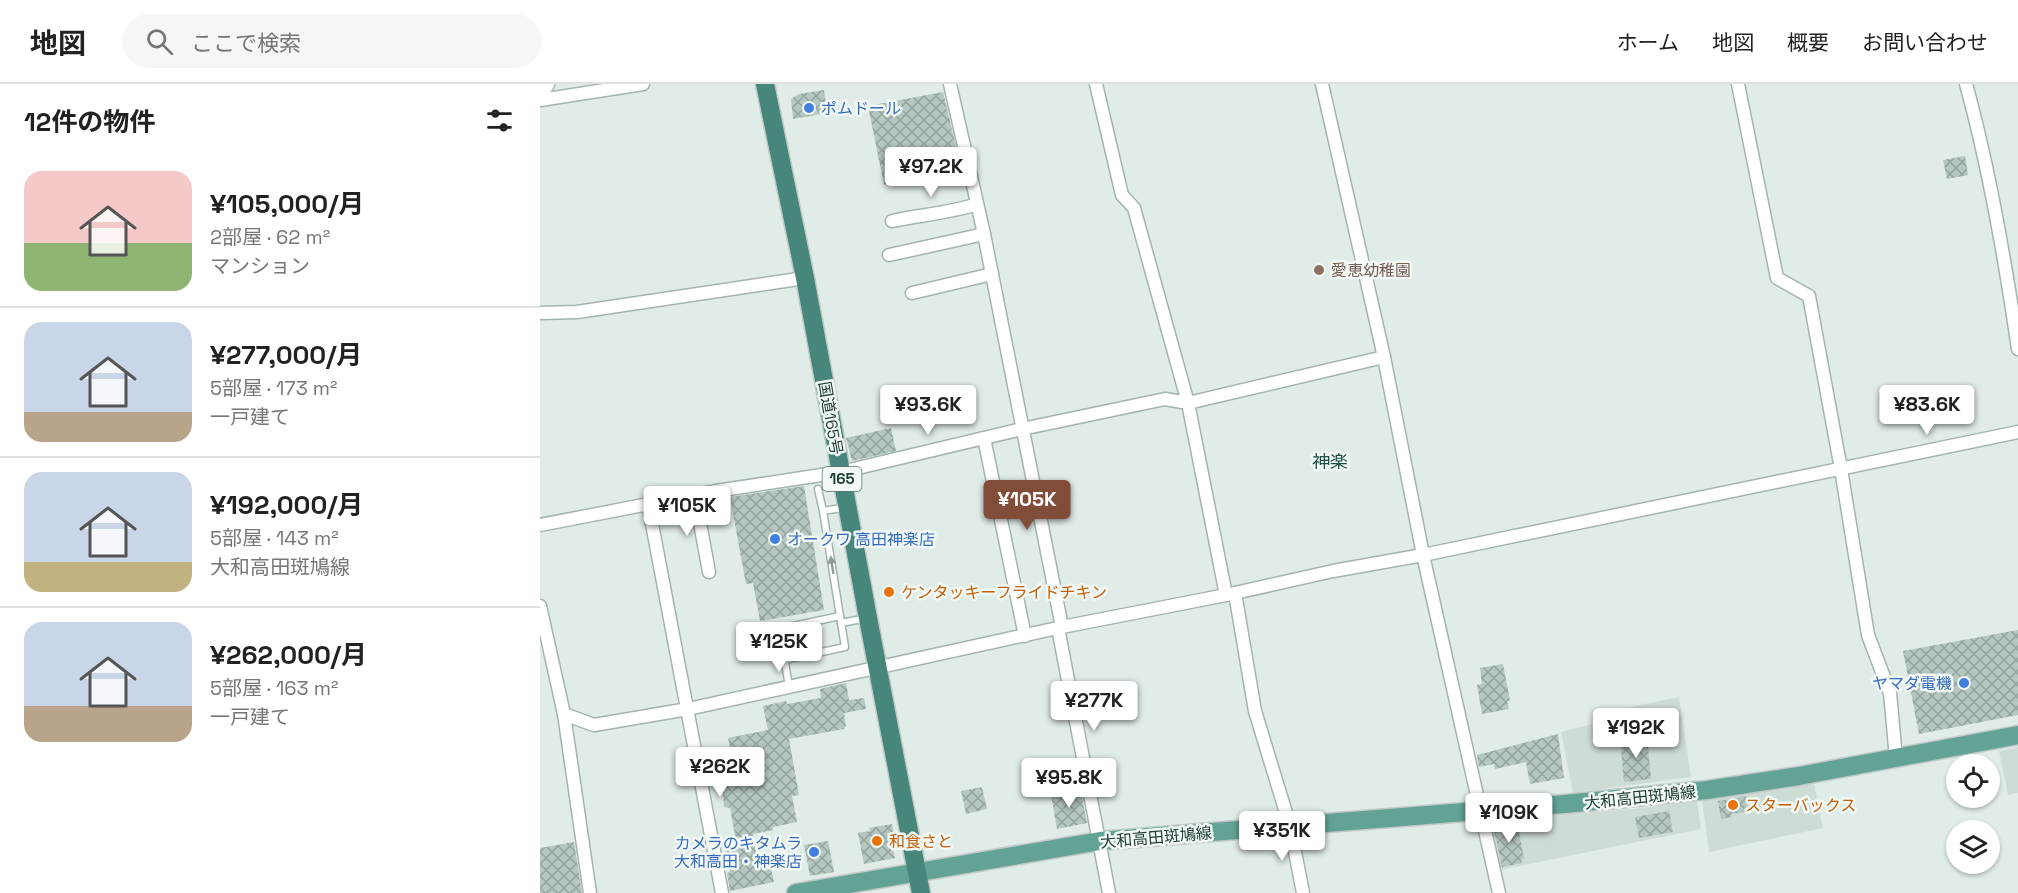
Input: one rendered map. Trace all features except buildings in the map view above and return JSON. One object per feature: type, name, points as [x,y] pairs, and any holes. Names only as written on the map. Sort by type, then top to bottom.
[{"type":"highway","name":"国道165号","points":[[765,84],[805,278],[921,893]]},
{"type":"main road","points":[[540,92],[545,84]]},
{"type":"main road","name":"大和高田斑鳩線","points":[[796,893],[1100,841],[1480,811],[1707,790],[2018,735]]},
{"type":"street","points":[[540,100],[644,84]]},
{"type":"street","points":[[950,84],[992,274],[1109,893]]},
{"type":"street","points":[[1096,84],[1122,195],[1134,208],[1188,403],[1255,711],[1290,826],[1303,893]]},
{"type":"street","points":[[1322,84],[1384,357],[1423,555],[1499,893]]},
{"type":"street","points":[[1738,84],[1777,278],[1809,296],[1841,469],[1868,635],[1890,693],[1896,758]]},
{"type":"street","points":[[1966,84],[1982,140],[2000,232],[2018,349]]},
{"type":"street","points":[[892,221],[941,211],[955,211],[977,204]]},
{"type":"street","points":[[889,255],[984,234]]},
{"type":"street","points":[[912,293],[992,274]]},
{"type":"street","points":[[540,313],[577,312],[805,278]]},
{"type":"street","points":[[540,525],[716,491],[841,472],[1022,429],[1165,399],[1188,403],[1384,357]]},
{"type":"street","points":[[564,714],[594,725],[688,709],[1333,571],[1423,555],[2018,432]]},
{"type":"street","points":[[984,438],[1025,636]]},
{"type":"street","points":[[695,496],[709,572]]},
{"type":"street","points":[[648,503],[722,893]]},
{"type":"street","points":[[540,606],[564,714],[590,893]]},
{"type":"lane","points":[[784,660],[845,647],[818,489]]},
{"type":"lane","points":[[823,511],[847,507]]},
{"type":"lane","points":[[789,686],[778,629],[841,619],[868,618]]},
{"type":"shaded area","points":[[1679,697],[1691,777],[1573,793],[1561,732],[1613,719],[1612,711]]},
{"type":"shaded area","points":[[2018,747],[2018,793],[2008,795],[1999,751]]},
{"type":"shaded area","points":[[1814,784],[1823,828],[1709,852],[1702,800]]},
{"type":"shaded area","points":[[1697,801],[1701,829],[1499,870],[1489,820],[1633,809]]},
{"type":"place","name":"ポムドール","points":[[809,108]]},
{"type":"place","name":"愛恵幼稚園","points":[[1319,270]]},
{"type":"place","name":"オークワ 高田神楽店","points":[[775,539]]},
{"type":"place","name":"ケンタッキーフライドチキン","points":[[889,592]]},
{"type":"place","name":"ヤマダ電機","points":[[1964,683]]},
{"type":"place","name":"スターバックス","points":[[1733,805]]},
{"type":"place","name":"和食さと","points":[[877,841]]},
{"type":"place","name":"カメラのキタムラ 大和高田・神楽店","points":[[814,852]]},
{"type":"district","name":"神楽","points":[[1330,462]]}]
